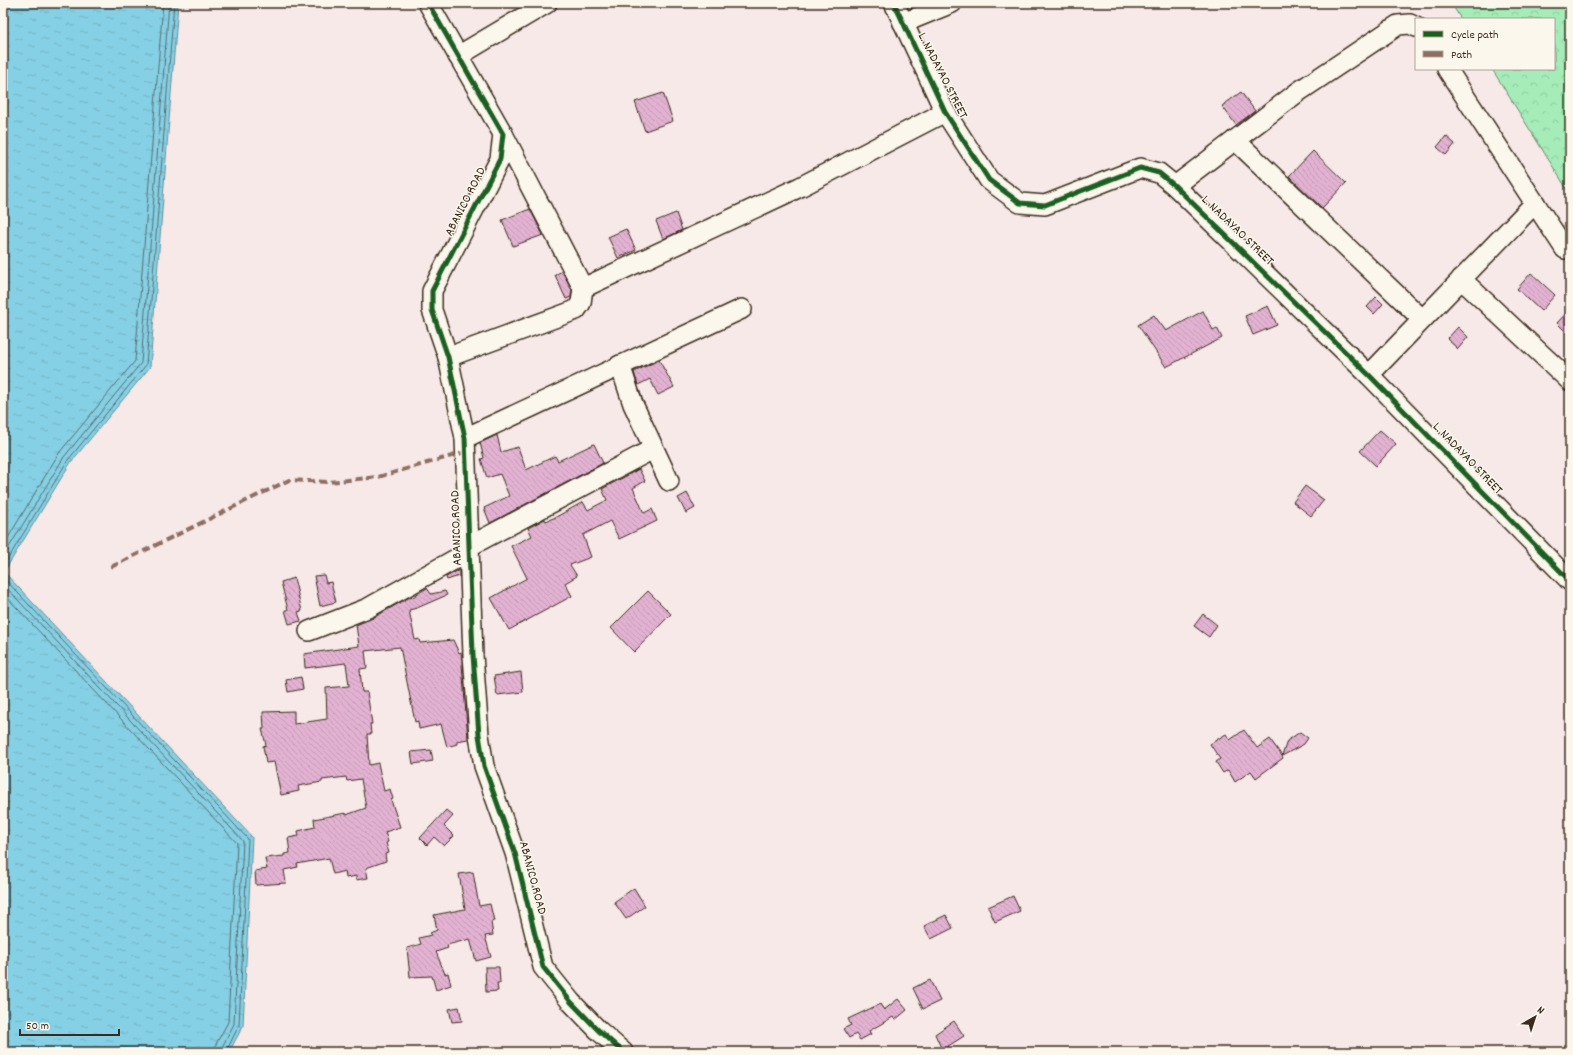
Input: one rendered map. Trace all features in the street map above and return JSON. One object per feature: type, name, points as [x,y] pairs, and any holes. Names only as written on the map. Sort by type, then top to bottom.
[{"type":"street","points":[[428,3],[503,134],[583,288],[581,304],[576,310],[448,357]]},
{"type":"street","points":[[458,56],[547,3]]},
{"type":"street","name":"L. NADAYAO STREET","points":[[894,3],[945,112],[989,180],[1020,203],[1045,205],[1140,168],[1159,173],[1175,186],[1368,374],[1570,581]]},
{"type":"street","points":[[904,23],[952,3]]},
{"type":"street","points":[[1175,186],[1298,92],[1398,25],[1410,24],[1415,26]]},
{"type":"street","points":[[1448,70],[1565,249]]},
{"type":"street","points":[[583,288],[800,187],[945,112]]},
{"type":"street","name":"ABANICO ROAD","points":[[503,134],[500,159],[432,291],[432,310],[448,357],[465,438],[473,655],[479,734],[484,766],[515,853],[543,967],[571,1002],[598,1030],[623,1052]]},
{"type":"street","points":[[1235,140],[1422,319]]},
{"type":"street","points":[[1368,374],[1535,203]]},
{"type":"street","points":[[1461,279],[1570,381]]},
{"type":"street","points":[[465,438],[742,308]]},
{"type":"street","points":[[620,365],[633,404],[669,481]]},
{"type":"street","points":[[309,631],[368,608],[468,549],[653,449]]},
{"type":"green space","points":[[1451,3],[1570,3],[1570,194],[1493,70],[1555,70],[1555,18],[1460,18]]},
{"type":"water","points":[[3,3],[178,3],[150,367],[71,462],[4,572],[252,837],[243,1026],[229,1052],[3,1052]]},
{"type":"building","points":[[1241,92],[1255,111],[1236,125],[1222,106]]},
{"type":"building","points":[[663,93],[673,121],[645,131],[635,102]]},
{"type":"building","points":[[1446,136],[1455,144],[1446,155],[1437,147]]},
{"type":"building","points":[[1313,151],[1346,183],[1322,208],[1289,176]]},
{"type":"building","points":[[530,209],[543,235],[513,246],[502,220]]},
{"type":"building","points":[[676,213],[682,230],[663,239],[656,221]]},
{"type":"building","points":[[626,229],[636,250],[618,258],[608,237]]},
{"type":"building","points":[[562,271],[572,290],[571,297],[566,299],[555,275]]},
{"type":"building","points":[[1531,273],[1555,295],[1541,311],[1517,289]]},
{"type":"building","points":[[1376,297],[1383,304],[1374,314],[1367,307]]},
{"type":"building","points":[[1268,306],[1277,325],[1253,335],[1245,316]]},
{"type":"building","points":[[1570,309],[1570,336],[1557,323]]},
{"type":"building","points":[[1203,311],[1213,330],[1217,328],[1222,338],[1166,367],[1138,325],[1154,315],[1166,331]]},
{"type":"building","points":[[1458,327],[1468,337],[1458,349],[1447,339]]},
{"type":"building","points":[[659,360],[674,387],[658,395],[650,379],[638,385],[634,372]]},
{"type":"building","points":[[1380,430],[1396,444],[1376,466],[1360,451]]},
{"type":"building","points":[[497,435],[501,452],[518,447],[526,470],[555,456],[558,461],[594,444],[603,463],[490,523],[484,508],[509,496],[500,474],[487,478],[481,459],[484,458],[480,443]]},
{"type":"building","points":[[639,469],[645,481],[633,488],[644,513],[652,509],[657,521],[619,539],[610,521],[583,535],[591,557],[570,565],[577,576],[565,583],[572,596],[509,630],[491,598],[527,578],[511,546],[532,536],[528,528],[545,519],[546,521],[556,517],[583,502],[588,510],[607,500],[602,489]]},
{"type":"building","points":[[1305,486],[1324,500],[1311,516],[1293,502]]},
{"type":"building","points":[[687,493],[695,508],[686,513],[678,498]]},
{"type":"building","points":[[459,570],[459,576],[447,580],[446,577]]},
{"type":"building","points":[[324,575],[326,583],[331,582],[336,602],[320,606],[314,576]]},
{"type":"building","points":[[294,578],[302,611],[298,612],[301,621],[289,624],[285,610],[288,610],[281,582]]},
{"type":"building","points":[[427,588],[431,594],[445,591],[447,595],[409,610],[415,640],[419,639],[420,643],[453,640],[459,653],[461,652],[468,739],[457,741],[457,744],[447,747],[441,724],[419,729],[418,721],[415,722],[400,647],[365,651],[367,668],[360,669],[362,692],[367,692],[372,724],[370,724],[371,734],[367,734],[369,765],[378,763],[384,791],[390,789],[393,799],[391,800],[400,827],[385,832],[389,853],[385,854],[386,861],[366,868],[368,878],[356,880],[356,876],[346,878],[345,871],[333,874],[329,858],[297,864],[298,867],[284,870],[286,883],[256,885],[255,871],[267,869],[265,858],[284,856],[284,854],[290,853],[288,838],[299,836],[298,831],[315,827],[314,819],[346,813],[346,815],[366,808],[361,779],[347,781],[346,777],[322,780],[322,782],[298,786],[299,791],[281,795],[274,762],[266,763],[263,746],[266,745],[262,729],[264,729],[263,712],[294,711],[294,724],[327,719],[326,688],[349,686],[346,663],[305,668],[304,654],[359,646],[356,625],[373,618],[408,598],[415,597],[415,595]]},
{"type":"building","points":[[648,591],[671,614],[634,652],[611,628]]},
{"type":"building","points":[[1203,614],[1217,625],[1209,637],[1194,626]]},
{"type":"building","points":[[521,672],[523,692],[497,695],[494,676]]},
{"type":"building","points":[[301,677],[303,689],[288,692],[286,680]]},
{"type":"building","points":[[1244,730],[1257,748],[1270,739],[1283,758],[1256,778],[1251,771],[1235,782],[1228,770],[1223,773],[1216,762],[1220,759],[1210,744],[1226,734],[1230,740]]},
{"type":"building","points":[[1300,732],[1308,738],[1304,744],[1282,756],[1287,741]]},
{"type":"building","points":[[431,750],[433,761],[413,764],[411,752]]},
{"type":"building","points":[[446,810],[453,816],[444,826],[454,836],[444,846],[434,837],[427,845],[420,838]]},
{"type":"building","points":[[473,872],[479,906],[490,904],[494,921],[491,922],[493,935],[485,936],[491,957],[476,961],[470,939],[447,945],[448,948],[436,952],[445,974],[448,973],[451,985],[436,990],[432,976],[410,977],[407,948],[421,944],[419,938],[431,935],[430,933],[437,930],[434,915],[465,909],[459,874]]},
{"type":"building","points":[[634,888],[645,906],[626,919],[614,902]]},
{"type":"building","points":[[1013,896],[1020,911],[995,922],[988,907]]},
{"type":"building","points":[[946,915],[953,928],[931,939],[924,926]]},
{"type":"building","points":[[485,967],[499,967],[500,983],[497,983],[498,991],[486,992]]},
{"type":"building","points":[[930,980],[940,1001],[923,1009],[913,988]]},
{"type":"building","points":[[898,999],[907,1010],[895,1020],[893,1017],[869,1031],[871,1034],[860,1040],[856,1034],[849,1038],[843,1029],[851,1025],[848,1019],[880,1004],[884,1010]]},
{"type":"building","points":[[459,1007],[462,1021],[452,1022],[449,1009]]},
{"type":"building","points":[[954,1021],[964,1036],[942,1050],[935,1034]]},
{"type":"marked path","points":[[111,567],[289,480],[329,482],[378,477],[466,452]]},
{"type":"cycle path","points":[[428,3],[503,134],[500,159],[432,291],[432,310],[448,357],[465,438],[473,655],[479,735],[484,766],[515,853],[543,967],[571,1002],[598,1030],[623,1052]]},
{"type":"cycle path","points":[[894,3],[945,112],[989,180],[1020,203],[1045,205],[1140,168],[1159,173],[1175,186],[1369,375],[1570,581]]}]
